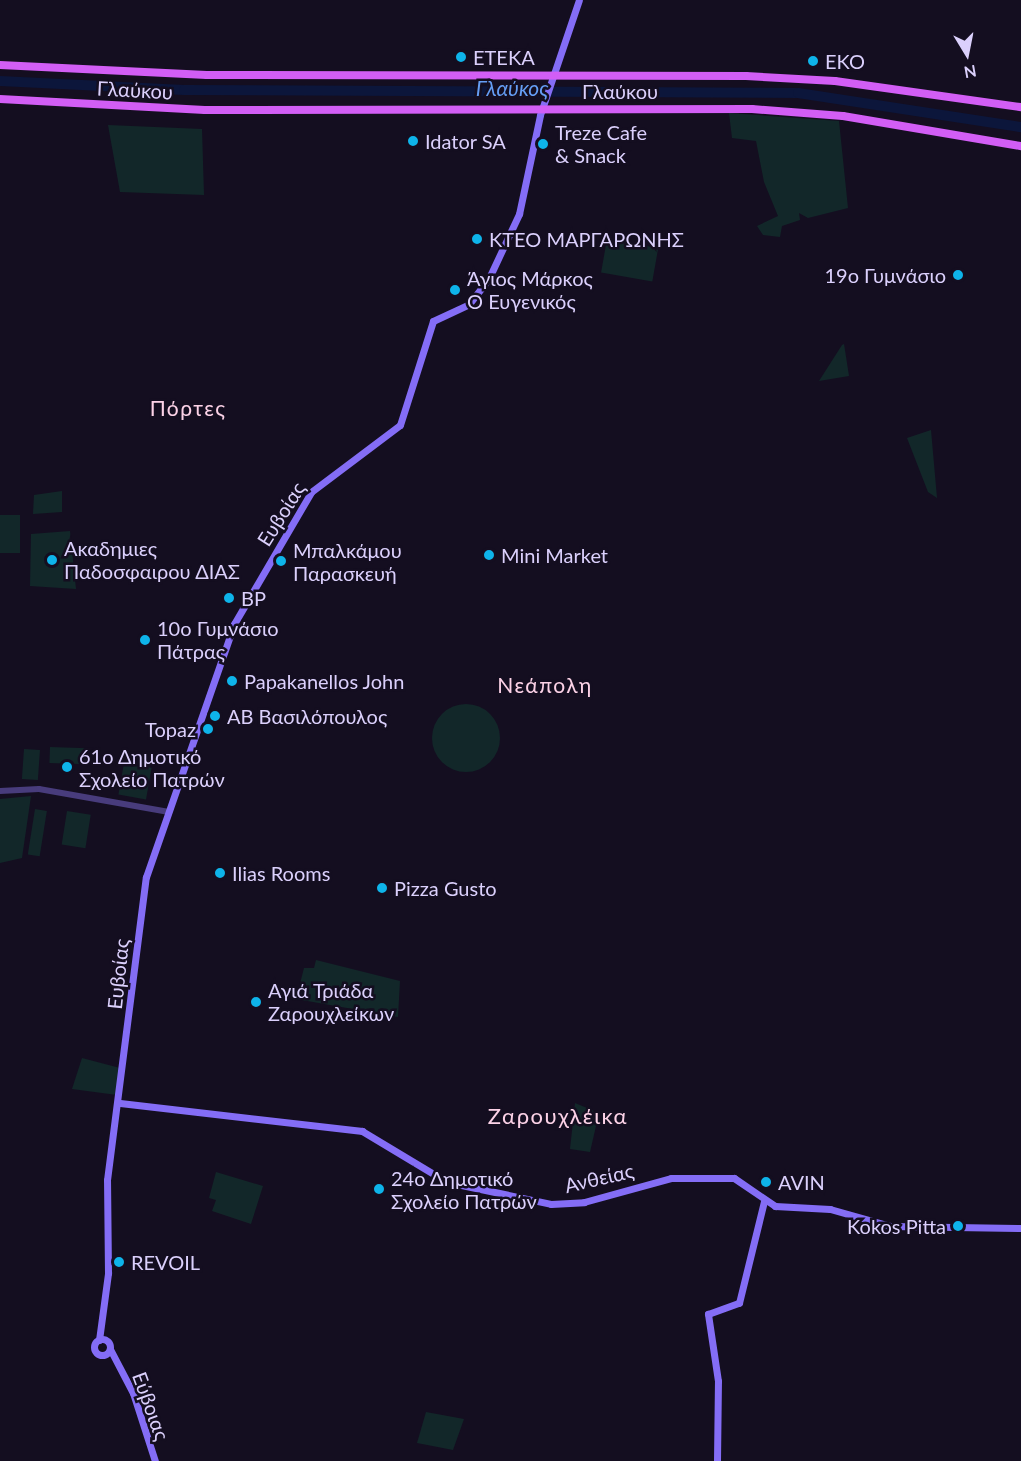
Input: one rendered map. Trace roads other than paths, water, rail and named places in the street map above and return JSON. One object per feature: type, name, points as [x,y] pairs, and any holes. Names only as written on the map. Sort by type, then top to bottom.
[{"type":"main road","name":"Ευβοίας","points":[[102,1340],[107,1180],[120,1103],[145,881],[236,617],[300,508],[323,481],[398,428],[431,324],[471,302],[492,272],[519,214],[542,105],[579,0]]},
{"type":"main road","name":"Γλαύκου","points":[[0,65],[196,75],[797,78],[1021,107]]},
{"type":"main road","name":"Γλαύκου","points":[[0,99],[205,110],[542,105],[805,112],[1021,146]]},
{"type":"main road","name":"Ανθείας","points":[[120,1103],[363,1131],[447,1182],[551,1204],[584,1202],[670,1178],[740,1179],[764,1201]]},
{"type":"main road","points":[[717,1461],[718,1381],[708,1314],[739,1303],[764,1201],[830,1209],[890,1226],[1020,1229]]},
{"type":"main road","points":[[104,1356],[110,1349],[102,1340],[94,1350],[104,1356],[116,1362]]},
{"type":"main road","name":"Εύβοιας","points":[[110,1349],[134,1397],[155,1461]]},
{"type":"street","points":[[0,791],[39,789],[169,812]]},
{"type":"waterway","name":"Γλαύκος","points":[[0,81],[184,90],[798,93],[1021,127]]},
{"type":"place","name":"ΕΤΕΚΑ","points":[[461,57]]},
{"type":"place","name":"EKO","points":[[813,61]]},
{"type":"place","name":"Idator SA","points":[[413,141]]},
{"type":"place","name":"Treze Cafe & Snack","points":[[543,144]]},
{"type":"place","name":"ΚΤΕΟ ΜΑΡΓΑΡΩΝΗΣ","points":[[477,239]]},
{"type":"place","name":"19ο Γυμνάσιο","points":[[958,275]]},
{"type":"place","name":"Άγιος Μάρκος Ο Ευγενικός","points":[[455,290]]},
{"type":"place","name":"Mini Market","points":[[489,555]]},
{"type":"place","name":"Ακαδημιες Παδοσφαιρου ΔΙΑΣ","points":[[52,560]]},
{"type":"place","name":"Μπαλκάμου Παρασκευή","points":[[281,561]]},
{"type":"place","name":"BP","points":[[229,598]]},
{"type":"place","name":"10ο Γυμνάσιο Πάτρας","points":[[145,640]]},
{"type":"place","name":"Papakanellos John","points":[[232,681]]},
{"type":"place","name":"ΑΒ Βασιλόπουλος","points":[[215,716]]},
{"type":"place","name":"Topaz","points":[[208,729]]},
{"type":"place","name":"61ο Δημοτικό Σχολείο Πατρών","points":[[67,767]]},
{"type":"place","name":"Ilias Rooms","points":[[220,873]]},
{"type":"place","name":"Pizza Gusto","points":[[382,888]]},
{"type":"place","name":"Αγιά Τριάδα Ζαρουχλείκων","points":[[256,1002]]},
{"type":"place","name":"AVIN","points":[[766,1182]]},
{"type":"place","name":"24ο Δημοτικό Σχολείο Πατρών","points":[[379,1189]]},
{"type":"place","name":"Kokos Pitta","points":[[958,1226]]},
{"type":"place","name":"REVOIL","points":[[119,1262]]},
{"type":"district","name":"Πόρτες","points":[[188,408]]},
{"type":"district","name":"Νεάπολη","points":[[545,685]]},
{"type":"district","name":"Ζαρουχλέικα","points":[[558,1116]]}]
